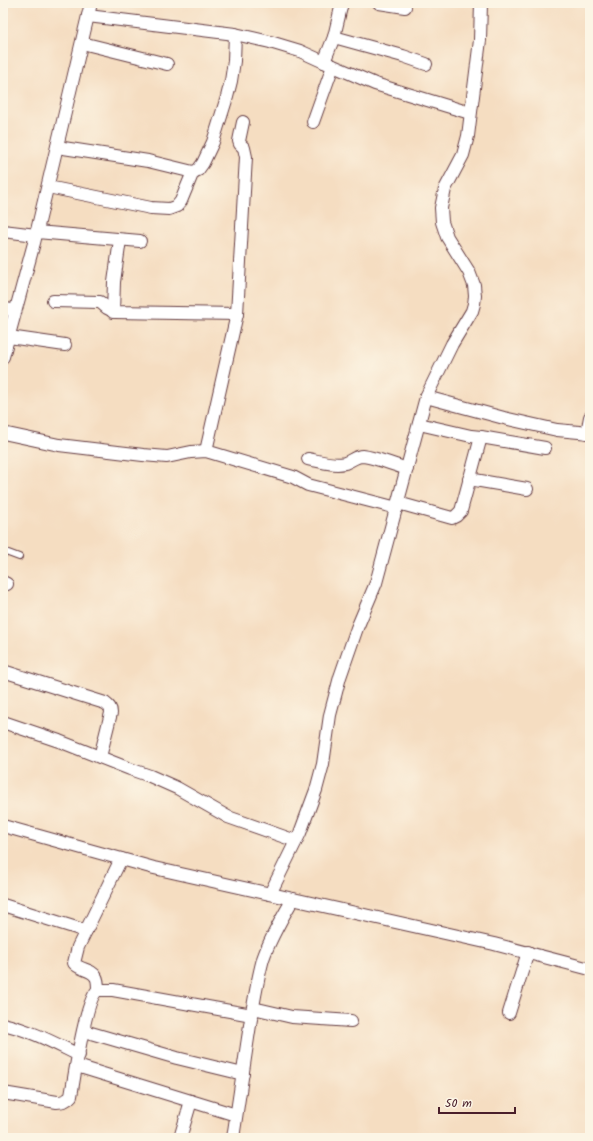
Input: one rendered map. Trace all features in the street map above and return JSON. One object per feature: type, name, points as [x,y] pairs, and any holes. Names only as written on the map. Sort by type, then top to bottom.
[{"type":"street","points":[[3,355],[37,234],[91,3]]},
{"type":"street","points":[[313,122],[329,64],[342,3]]},
{"type":"street","points":[[379,3],[405,7]]},
{"type":"street","points":[[270,894],[296,841],[316,790],[323,764],[330,715],[340,677],[357,628],[376,583],[398,506],[426,397],[452,344],[472,311],[474,304],[474,285],[469,272],[447,237],[442,222],[441,208],[445,189],[463,155],[468,136],[480,40],[481,3]]},
{"type":"street","points":[[88,16],[235,34],[270,42],[300,51],[375,84],[470,113]]},
{"type":"street","points":[[57,147],[148,161],[193,172],[198,170],[210,149],[227,97],[234,61],[235,34]]},
{"type":"street","points":[[334,37],[404,56],[426,64]]},
{"type":"street","points":[[82,43],[167,64]]},
{"type":"street","points":[[206,451],[237,314],[246,156],[244,148],[239,141],[243,122]]},
{"type":"street","points":[[48,187],[151,208],[169,209],[177,206],[181,201],[193,172]]},
{"type":"street","points":[[3,231],[140,241]]},
{"type":"street","points":[[113,312],[114,282],[120,240]]},
{"type":"street","points":[[53,301],[100,302],[113,312],[237,314]]},
{"type":"street","points":[[3,308],[16,311]]},
{"type":"street","points":[[8,336],[65,345]]},
{"type":"street","points":[[426,397],[504,418],[557,430],[588,433],[590,417]]},
{"type":"street","points":[[419,424],[471,436],[481,436],[546,448]]},
{"type":"street","points":[[3,433],[59,445],[143,455],[167,457],[191,452],[206,451],[293,477],[308,485],[452,518],[461,511],[481,436]]},
{"type":"street","points":[[308,459],[338,464],[345,463],[356,457],[362,456],[407,469]]},
{"type":"street","points":[[470,479],[527,489]]},
{"type":"street","points":[[3,670],[105,703],[109,706],[111,709],[111,714],[100,757]]},
{"type":"street","points":[[3,722],[59,741],[150,776],[177,788],[228,817],[296,841]]},
{"type":"street","points":[[3,826],[154,868],[494,944],[590,969]]},
{"type":"street","points":[[98,990],[95,975],[77,967],[74,963],[78,947],[121,859]]},
{"type":"street","points":[[233,1138],[252,1012],[264,959],[278,926],[293,899]]},
{"type":"street","points":[[3,905],[86,931]]},
{"type":"street","points":[[509,1013],[528,952]]},
{"type":"street","points":[[3,1093],[57,1102],[68,1100],[71,1096],[85,1022],[94,993],[98,990],[113,990],[292,1017],[351,1021]]},
{"type":"street","points":[[3,1024],[34,1033],[78,1061],[191,1101],[236,1115]]},
{"type":"street","points":[[84,1031],[177,1058],[243,1074]]},
{"type":"street","points":[[180,1138],[191,1101]]},
{"type":"lane","points":[[3,551],[19,557]]}]
